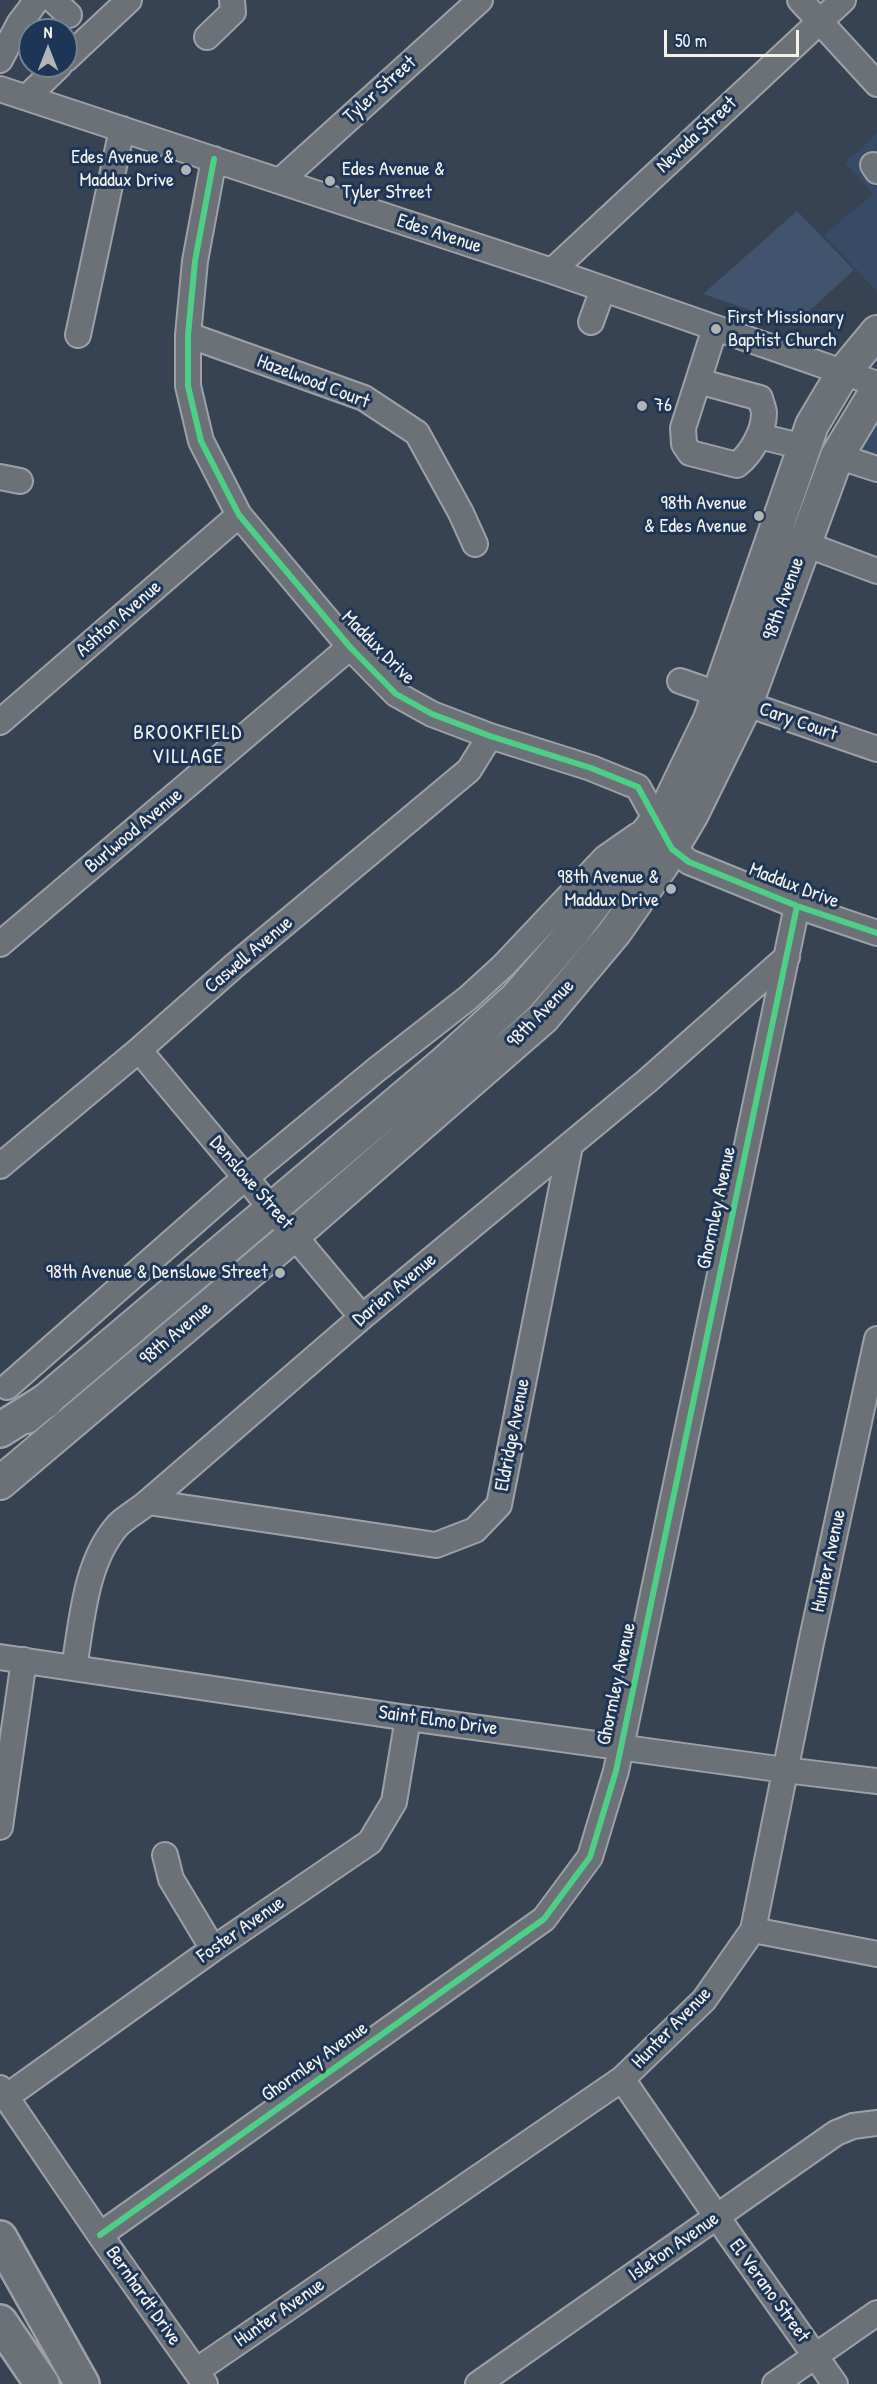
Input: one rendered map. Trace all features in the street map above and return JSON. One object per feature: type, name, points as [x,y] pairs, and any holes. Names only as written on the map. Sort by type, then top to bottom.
[{"type":"highway","points":[[0,1430],[46,1401]]},
{"type":"highway","points":[[0,2238],[82,2384]]},
{"type":"highway","points":[[0,2322],[42,2384]]},
{"type":"main road","name":"98th Avenue","points":[[0,1439],[356,1141],[517,997],[574,931],[669,804],[710,718],[733,699],[773,532],[812,425],[843,373],[877,332]]},
{"type":"main road","name":"98th Avenue","points":[[0,1482],[295,1234],[543,1018],[615,932],[672,849],[692,814],[733,699],[803,545],[837,456],[877,390]]},
{"type":"street","points":[[0,60],[19,24],[37,0]]},
{"type":"street","points":[[78,48],[129,0]]},
{"type":"street","points":[[207,37],[233,12],[232,0]]},
{"type":"street","name":"Tyler Street","points":[[280,181],[480,0]]},
{"type":"street","points":[[800,0],[877,84]]},
{"type":"street","name":"Nevada Street","points":[[552,271],[843,0]]},
{"type":"street","points":[[27,97],[46,78]]},
{"type":"street","name":"Edes Avenue","points":[[0,89],[552,271],[877,384]]},
{"type":"street","points":[[78,335],[122,129]]},
{"type":"street","name":"Maddux Drive","points":[[214,159],[195,261],[188,335],[188,386],[201,441],[238,515],[350,647],[396,694],[432,714],[490,736],[591,768],[638,787],[672,849],[689,862],[797,906],[877,933]]},
{"type":"street","points":[[591,322],[603,289]]},
{"type":"street","points":[[698,381],[760,398],[764,413],[759,435],[744,459],[737,465],[690,453],[684,444],[683,428],[698,381],[716,328]]},
{"type":"street","name":"Hazelwood Court","points":[[188,335],[364,398],[417,433],[461,513],[475,544]]},
{"type":"street","points":[[759,435],[804,447]]},
{"type":"street","points":[[837,456],[877,469]]},
{"type":"street","name":"Ashton Avenue","points":[[0,722],[238,515]]},
{"type":"street","points":[[773,532],[877,571]]},
{"type":"street","name":"Burlwood Avenue","points":[[0,944],[350,647]]},
{"type":"street","name":"Cary Court","points":[[680,681],[877,749]]},
{"type":"street","name":"Caswell Avenue","points":[[0,1166],[139,1050],[234,966],[469,770],[490,736]]},
{"type":"street","name":"98th Avenue","points":[[7,1387],[246,1178],[376,1070],[468,998],[503,966],[605,858],[657,821]]},
{"type":"street","name":"Ghormley Avenue","points":[[100,2235],[544,1919],[590,1857],[616,1771],[797,906]]},
{"type":"street","name":"Darien Avenue","points":[[74,1668],[89,1584],[99,1556],[118,1526],[362,1317],[570,1146],[788,957]]},
{"type":"street","name":"Denslowe Street","points":[[139,1050],[362,1317]]},
{"type":"street","name":"Eldridge Avenue","points":[[148,1502],[436,1545],[476,1530],[499,1505],[570,1146]]},
{"type":"street","name":"Hunter Avenue","points":[[200,2378],[622,2079],[704,2000],[753,1930],[877,1339]]},
{"type":"street","name":"Saint Elmo Drive","points":[[0,1657],[408,1718],[877,1781]]},
{"type":"street","points":[[0,1827],[24,1660]]},
{"type":"street","name":"Foster Avenue","points":[[3,2092],[370,1842],[394,1802],[408,1718]]},
{"type":"street","points":[[165,1855],[171,1880],[213,1949]]},
{"type":"street","points":[[753,1930],[877,1954]]},
{"type":"street","name":"El Verano Street","points":[[622,2079],[835,2384]]},
{"type":"street","name":"Bernhardt Drive","points":[[3,2092],[200,2378]]},
{"type":"street","name":"Isleton Avenue","points":[[478,2384],[836,2133],[853,2126],[877,2123]]},
{"type":"street","points":[[775,2384],[877,2313]]},
{"type":"shaded area","points":[[877,133],[877,292],[824,235],[873,194],[845,163]]},
{"type":"shaded area","points":[[797,211],[854,270],[794,325],[703,294]]},
{"type":"shaded area","points":[[877,421],[877,483],[853,476],[871,424]]},
{"type":"cycle path","points":[[214,159],[195,261],[188,335],[188,386],[201,441],[239,515],[350,647],[396,694],[432,714],[490,736],[591,768],[638,787],[672,849],[689,862],[797,906],[877,933]]},
{"type":"cycle path","points":[[100,2235],[544,1919],[590,1857],[616,1771],[797,906]]},
{"type":"place","name":"Edes Avenue & Maddux Drive","points":[[186,170]]},
{"type":"place","name":"Edes Avenue & Tyler Street","points":[[330,181]]},
{"type":"place","name":"First Missionary Baptist Church","points":[[716,329]]},
{"type":"place","name":"76","points":[[642,406]]},
{"type":"place","name":"98th Avenue & Edes Avenue","points":[[759,516]]},
{"type":"place","name":"98th Avenue & Maddux Drive","points":[[671,889]]},
{"type":"place","name":"98th Avenue & Denslowe Street","points":[[280,1273]]},
{"type":"district","name":"BROOKFIELD VILLAGE","points":[[188,745]]}]
